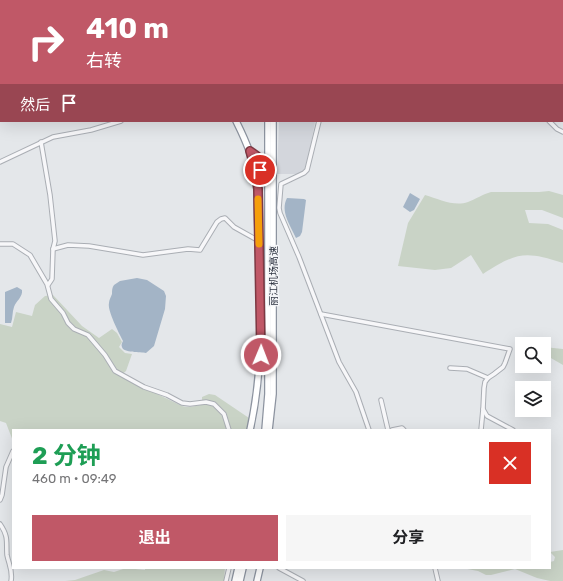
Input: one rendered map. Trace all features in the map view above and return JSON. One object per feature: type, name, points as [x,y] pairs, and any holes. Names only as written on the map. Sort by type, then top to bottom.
[{"type":"highway","points":[[236,122],[250,151],[257,183],[261,355],[257,396],[250,429]]},
{"type":"highway","name":"丽江机场高速","points":[[265,429],[268,394],[268,122]]},
{"type":"highway","name":"丽江机场高速","points":[[269,429],[273,394],[273,122]]},
{"type":"highway","points":[[235,581],[238,569]]},
{"type":"highway","points":[[240,581],[243,569]]},
{"type":"highway","points":[[257,581],[260,569]]},
{"type":"street","points":[[0,162],[41,142],[58,136],[91,130],[118,122]]},
{"type":"street","points":[[319,122],[307,170],[304,173],[281,184],[280,208],[339,362],[356,392],[369,429]]},
{"type":"street","points":[[550,122],[557,129],[563,132]]},
{"type":"street","points":[[41,142],[54,222],[55,241],[53,249],[52,279],[48,285]]},
{"type":"street","points":[[250,151],[258,158],[260,180],[263,184]]},
{"type":"street","points":[[53,249],[68,245],[89,246],[143,255],[188,249],[200,250],[217,222],[225,218],[234,227],[259,241]]},
{"type":"street","points":[[0,244],[12,244],[30,255],[48,285],[51,299],[63,313],[68,323],[74,329],[88,335],[105,355],[115,371],[144,387],[168,395],[182,403],[190,404],[206,402],[214,404],[224,414],[229,429]]},
{"type":"street","points":[[321,314],[510,349],[505,364],[498,372],[488,378],[484,386],[481,429]]},
{"type":"street","points":[[450,368],[467,369],[488,378]]},
{"type":"street","points":[[381,400],[388,429]]},
{"type":"street","points":[[483,409],[487,416],[511,429]]},
{"type":"street","points":[[0,500],[6,467],[12,453]]},
{"type":"street","points":[[0,524],[6,537],[11,568],[11,581]]},
{"type":"street","points":[[226,581],[228,569]]},
{"type":"street","points":[[281,569],[303,581]]},
{"type":"street","points":[[435,569],[438,581]]},
{"type":"shaded area","points":[[279,122],[315,122],[306,170],[301,174],[277,174]]},
{"type":"shaded area","points":[[549,191],[563,195],[563,218],[542,210],[525,210],[529,223],[548,224],[563,230],[563,263],[530,255],[522,256],[504,261],[483,274],[471,255],[451,268],[435,270],[398,266],[408,223],[425,195],[457,204],[468,202],[491,192]]},
{"type":"shaded area","points":[[53,295],[82,326],[99,338],[112,329],[117,333],[122,342],[119,347],[125,353],[132,354],[126,371],[120,376],[182,406],[212,406],[219,411],[227,429],[12,429],[12,438],[6,423],[0,421],[0,324],[12,327],[16,312],[32,316],[35,305],[45,296]]},
{"type":"shaded area","points":[[551,348],[563,349],[563,365],[551,358]]},
{"type":"shaded area","points":[[209,394],[215,395],[249,418],[247,429],[231,429],[227,417],[222,409],[215,404],[202,400],[202,397]]},
{"type":"shaded area","points":[[563,550],[563,581],[550,581],[537,578],[515,569],[551,569],[551,562],[554,561],[555,557],[551,552]]},
{"type":"shaded area","points":[[123,569],[225,569],[224,581],[65,581],[75,580],[104,570],[114,572]]},
{"type":"shaded area","points":[[467,569],[515,569],[491,575],[486,575],[478,571]]},
{"type":"water","points":[[410,193],[420,199],[414,210],[410,212],[403,207]]},
{"type":"water","points":[[287,198],[306,200],[302,232],[300,236],[296,238],[285,213],[285,203]]},
{"type":"water","points":[[137,278],[147,280],[164,291],[166,296],[165,309],[154,346],[146,353],[123,349],[123,341],[114,322],[109,306],[114,285],[120,281]]},
{"type":"water","points":[[17,287],[22,290],[21,295],[14,307],[11,323],[5,323],[5,292]]},
{"type":"slow traffic","points":[[258,199],[259,244]]},
{"type":"route","points":[[260,170],[257,156],[250,151],[258,189],[261,355]]}]
